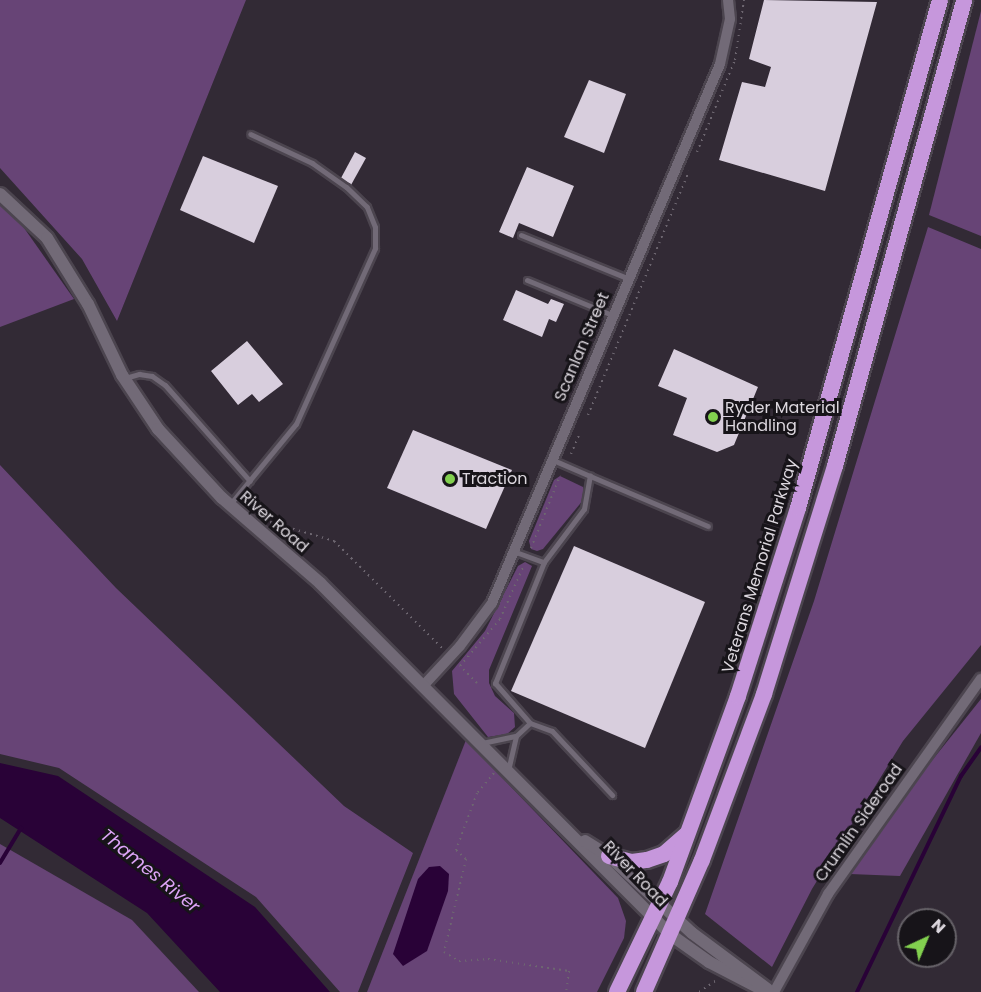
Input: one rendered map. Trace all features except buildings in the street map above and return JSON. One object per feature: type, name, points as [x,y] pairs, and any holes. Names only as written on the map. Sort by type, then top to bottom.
[{"type":"highway","name":"Veterans Memorial Parkway","points":[[617,992],[657,911],[690,831],[738,696],[798,508],[940,0]]},
{"type":"highway","points":[[644,992],[674,928],[764,694],[835,466],[964,0]]},
{"type":"highway","points":[[609,856],[632,862],[647,860],[664,854],[690,831]]},
{"type":"street","name":"Scanlan Street","points":[[423,686],[477,625],[492,603],[627,278],[720,64],[730,19],[728,0]]},
{"type":"street","name":"River Road","points":[[0,194],[46,237],[88,304],[125,378],[158,429],[230,505],[320,583],[505,767],[674,928]]},
{"type":"street","name":"Crumlin Sideroad","points":[[770,992],[828,894],[981,679]]},
{"type":"street","name":"River Road","points":[[576,836],[609,856],[657,911]]},
{"type":"street","points":[[674,928],[728,973],[770,992]]},
{"type":"street","points":[[674,928],[770,992]]},
{"type":"lane","points":[[230,505],[267,463],[300,414],[375,248],[375,227],[367,207],[346,187],[312,163],[250,134]]},
{"type":"lane","points":[[521,235],[627,278]]},
{"type":"lane","points":[[527,280],[612,315]]},
{"type":"lane","points":[[125,378],[139,374],[152,375],[165,385],[250,482]]},
{"type":"lane","points":[[552,459],[708,526]]},
{"type":"lane","points":[[590,476],[584,509],[544,562],[495,683],[530,723],[552,731],[612,795]]},
{"type":"lane","points":[[513,551],[544,562]]},
{"type":"lane","points":[[505,767],[516,736],[530,723]]},
{"type":"lane","points":[[481,743],[516,736]]},
{"type":"path","points":[[588,415],[689,171]]},
{"type":"path","points":[[571,454],[579,435]]},
{"type":"path","points":[[531,549],[560,476]]},
{"type":"path","points":[[264,521],[334,541],[442,648]]},
{"type":"path","points":[[477,683],[460,666],[500,619],[525,562]]},
{"type":"path","points":[[505,767],[477,793],[456,850],[466,859],[444,952],[459,961],[488,959],[569,971],[566,992]]},
{"type":"path","points":[[699,992],[728,973]]},
{"type":"shaded area","points":[[0,0],[246,0],[117,321],[82,259],[0,168]]},
{"type":"shaded area","points":[[981,11],[981,236],[929,215]]},
{"type":"shaded area","points":[[0,203],[22,225],[74,299],[0,327]]},
{"type":"shaded area","points":[[928,227],[981,249],[981,645],[903,741],[812,889],[772,967],[705,914],[814,601]]},
{"type":"shaded area","points":[[0,465],[116,588],[344,806],[413,853],[358,992],[340,992],[256,897],[59,768],[0,754]]},
{"type":"shaded area","points":[[560,476],[583,487],[584,499],[543,549],[537,551],[531,549],[529,541],[554,480]]},
{"type":"shaded area","points":[[525,562],[532,566],[489,670],[489,683],[495,696],[514,713],[515,727],[507,734],[488,737],[454,694],[452,671],[485,631],[518,566]]},
{"type":"shaded area","points":[[981,699],[981,733],[900,876],[850,874],[922,773]]},
{"type":"shaded area","points":[[466,740],[618,898],[626,921],[624,938],[597,992],[367,992]]},
{"type":"shaded area","points":[[0,844],[132,920],[199,992],[0,992]]},
{"type":"water","name":"Thames River","points":[[0,763],[58,776],[255,907],[330,992],[220,992],[147,913],[0,818]]},
{"type":"water","points":[[440,866],[449,874],[448,891],[427,951],[403,966],[393,954],[418,879],[429,867]]},
{"type":"waterway","points":[[857,992],[961,776],[981,747]]},
{"type":"waterway","points":[[0,863],[21,828]]},
{"type":"place","name":"Ryder Material Handling","points":[[713,417]]},
{"type":"place","name":"Traction","points":[[450,479]]}]
